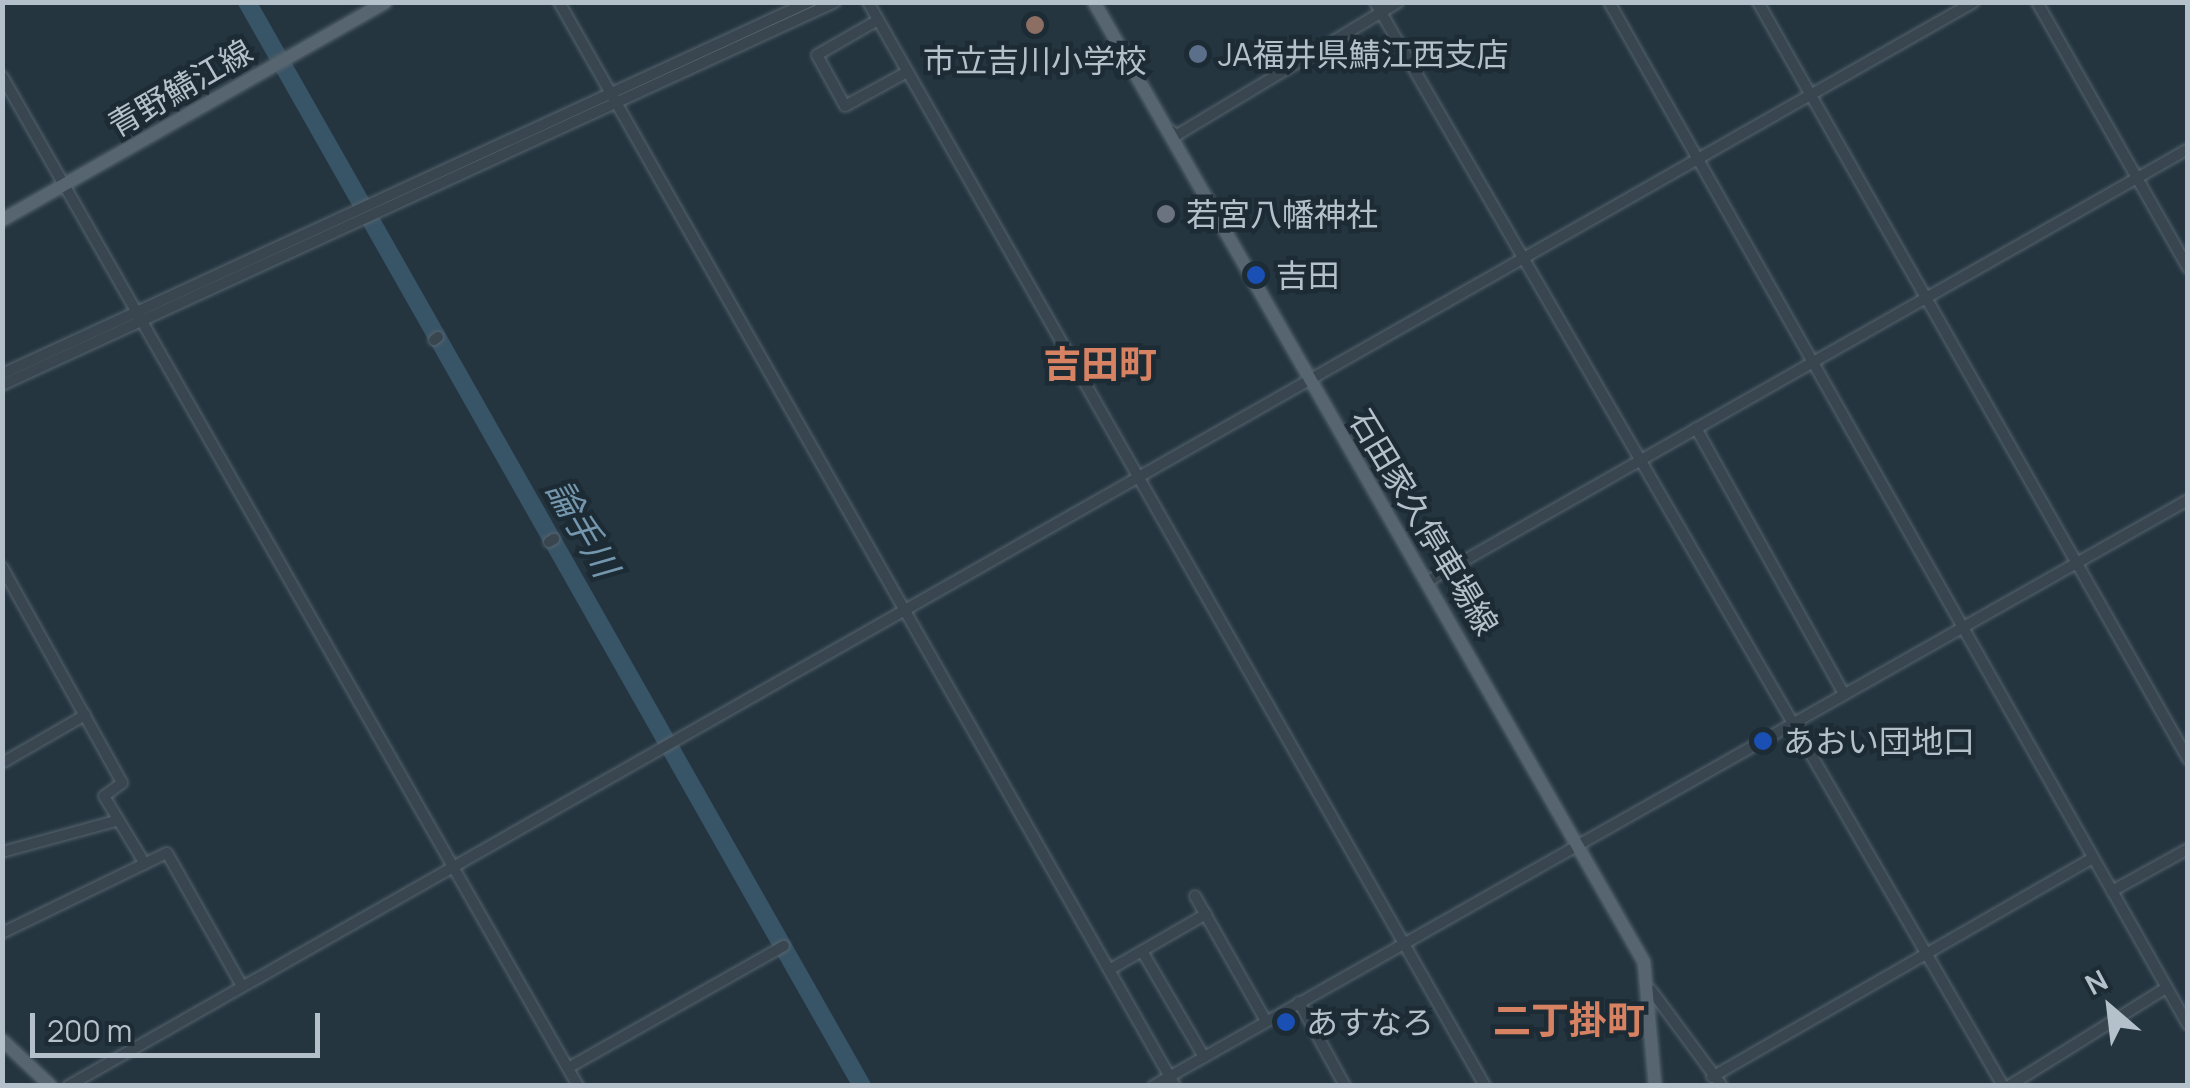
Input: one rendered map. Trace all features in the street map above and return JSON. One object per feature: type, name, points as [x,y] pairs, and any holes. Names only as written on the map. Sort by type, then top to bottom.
[{"type":"main road","name":"青野鯖江線","points":[[2,220],[385,2]]},
{"type":"main road","name":"石田家久停車場線","points":[[1094,2],[1305,380],[1430,580],[1578,846],[1651,990],[1655,1086]]},
{"type":"main road","points":[[2,1040],[50,1086]]},
{"type":"street","points":[[559,2],[1172,1081]]},
{"type":"street","points":[[614,100],[809,2]]},
{"type":"street","points":[[2,386],[142,317],[834,2]]},
{"type":"street","points":[[868,2],[1485,1086]]},
{"type":"street","points":[[1168,129],[1177,135],[1378,7],[1398,2]]},
{"type":"street","points":[[1609,2],[2188,1024]]},
{"type":"street","points":[[1758,2],[2188,758]]},
{"type":"street","points":[[68,1086],[1974,2]]},
{"type":"street","points":[[2037,2],[2188,268]]},
{"type":"street","points":[[1378,7],[1524,256],[1922,958],[2006,1086],[2166,988]]},
{"type":"street","points":[[878,20],[817,55],[845,106],[907,72]]},
{"type":"street","points":[[2,76],[578,1086]]},
{"type":"street","points":[[1430,580],[2188,149]]},
{"type":"street","points":[[2,374],[142,317]]},
{"type":"street","points":[[1696,428],[1844,694]]},
{"type":"street","points":[[1153,1086],[1172,1081],[1204,1056],[1401,942],[2188,500]]},
{"type":"street","points":[[2,567],[6,582],[122,784],[104,796],[145,864]]},
{"type":"street","points":[[2,763],[84,716]]},
{"type":"street","points":[[2,852],[118,820]]},
{"type":"street","points":[[2112,892],[2188,849]]},
{"type":"street","points":[[2,933],[167,853],[242,986]]},
{"type":"street","points":[[1712,1077],[2093,858]]},
{"type":"street","points":[[1195,896],[1266,1021]]},
{"type":"street","points":[[1109,970],[1206,914]]},
{"type":"street","points":[[568,1068],[782,947]]},
{"type":"street","points":[[1142,951],[1204,1056]]},
{"type":"street","points":[[1651,990],[1707,1056],[1712,1077],[1722,1086]]},
{"type":"street","points":[[1299,1002],[1345,1086]]},
{"type":"waterway","name":"論手川","points":[[247,2],[862,1086]]},
{"type":"place","name":"市立吉川小学校","points":[[1035,25]]},
{"type":"place","name":"JA福井県鯖江西支店","points":[[1198,54]]},
{"type":"place","name":"若宮八幡神社","points":[[1166,214]]},
{"type":"place","name":"吉田","points":[[1256,275]]},
{"type":"place","name":"あおい団地口","points":[[1763,741]]},
{"type":"place","name":"あすなろ","points":[[1286,1022]]},
{"type":"district","name":"吉田町","points":[[1100,364]]},
{"type":"district","name":"二丁掛町","points":[[1569,1020]]}]
